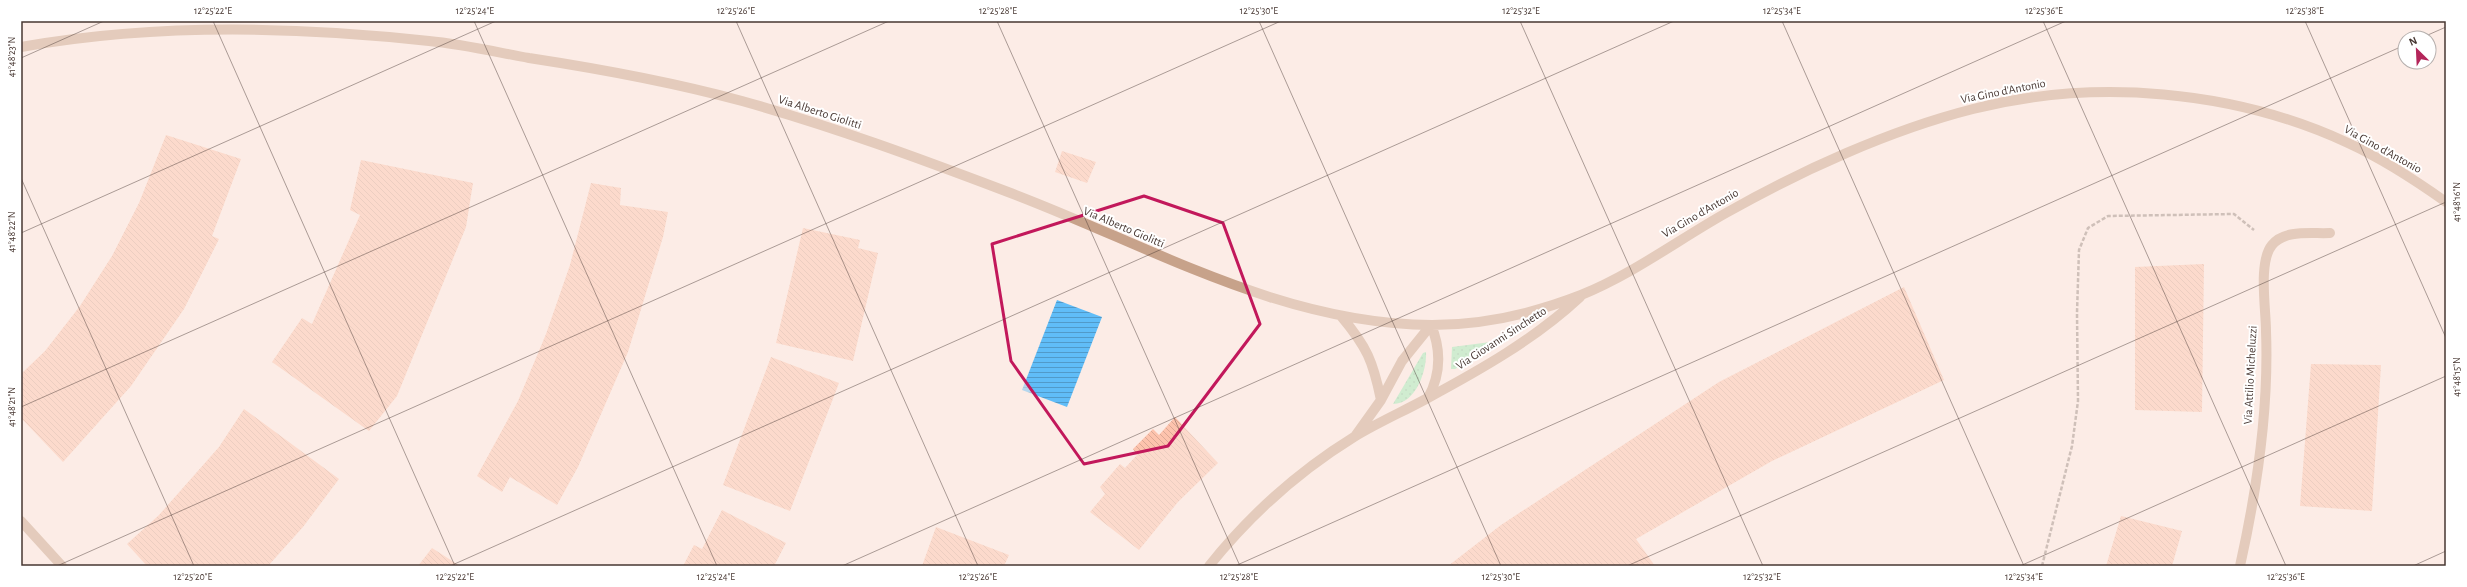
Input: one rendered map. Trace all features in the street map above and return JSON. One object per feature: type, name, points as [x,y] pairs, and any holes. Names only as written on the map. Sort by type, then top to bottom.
[{"type":"street","name":"Via Alberto Giolitti","points":[[21,47],[90,36],[141,32],[281,30],[430,41],[566,63],[650,79],[743,101],[909,155],[1017,195],[1217,279],[1291,304],[1341,316],[1394,323],[1431,325],[1480,321],[1523,314],[1584,294]]},
{"type":"street","name":"Via Gino d'Antonio","points":[[1584,294],[1625,273],[1729,211],[1835,159],[1944,117],[1976,108],[2041,96],[2109,92],[2183,96],[2250,109],[2317,130],[2352,145],[2394,168],[2446,202]]},
{"type":"street","points":[[2272,246],[2276,241],[2295,234],[2330,234]]},
{"type":"street","name":"Via Attilio Micheluzzi","points":[[2240,566],[2256,477],[2263,406],[2266,335],[2265,267],[2266,256],[2272,246]]},
{"type":"street","name":"Via Giovanni Sinchetto","points":[[1209,566],[1256,514],[1294,481],[1354,437],[1427,399],[1522,343],[1554,320],[1584,294]]},
{"type":"street","points":[[1341,316],[1358,335],[1370,356],[1381,400]]},
{"type":"street","name":"Via Giovanni Sinchetto","points":[[1427,399],[1435,385],[1438,366],[1437,344],[1431,325]]},
{"type":"street","name":"Via Giovanni Sinchetto","points":[[1354,437],[1381,400],[1402,361],[1431,325]]},
{"type":"street","points":[[21,521],[62,566]]},
{"type":"path","points":[[2042,566],[2072,446],[2078,401],[2077,313],[2079,250],[2088,228],[2108,216],[2234,214],[2272,246]]},
{"type":"highlighted area","points":[[1144,196],[1223,223],[1260,324],[1168,446],[1084,464],[1011,361],[992,244]]},
{"type":"green space","points":[[1506,340],[1455,369],[1451,369],[1452,347]]},
{"type":"green space","points":[[1426,352],[1422,376],[1414,392],[1401,403],[1393,404],[1423,353]]},
{"type":"water","points":[[1057,300],[1102,317],[1067,407],[1022,390]]},
{"type":"building","points":[[166,135],[241,159],[212,236],[219,239],[184,309],[131,386],[63,462],[21,418],[21,374],[45,351],[80,306],[112,256],[139,203]]},
{"type":"building","points":[[1062,151],[1096,162],[1087,183],[1055,172]]},
{"type":"building","points":[[361,160],[473,183],[466,227],[397,396],[369,431],[272,362],[302,318],[312,324],[360,215],[350,210]]},
{"type":"building","points":[[591,183],[621,188],[620,205],[668,212],[663,237],[628,352],[578,467],[557,505],[510,477],[502,492],[477,476],[518,401],[546,334],[570,265]]},
{"type":"building","points":[[803,228],[860,240],[858,248],[878,253],[853,361],[776,343]]},
{"type":"building","points":[[2204,264],[2202,412],[2135,410],[2135,267]]},
{"type":"building","points":[[1904,287],[1944,380],[1772,461],[1636,539],[1655,566],[1448,566],[1501,525],[1719,382]]},
{"type":"building","points":[[771,357],[839,383],[790,511],[723,485]]},
{"type":"building","points":[[2311,364],[2381,365],[2372,511],[2300,506]]},
{"type":"building","points":[[244,409],[339,479],[303,527],[268,566],[147,566],[127,544],[159,515],[219,447]]},
{"type":"building","points":[[1175,417],[1218,463],[1178,502],[1139,550],[1090,512],[1105,494],[1100,487],[1120,464],[1125,468],[1137,455],[1133,449],[1153,429],[1159,435]]},
{"type":"building","points":[[722,510],[786,543],[774,566],[683,566],[694,545],[702,549]]},
{"type":"building","points":[[2121,516],[2182,531],[2172,566],[2106,566]]},
{"type":"building","points":[[936,527],[1009,555],[1004,566],[922,566]]},
{"type":"building","points":[[432,548],[460,566],[418,566]]}]
